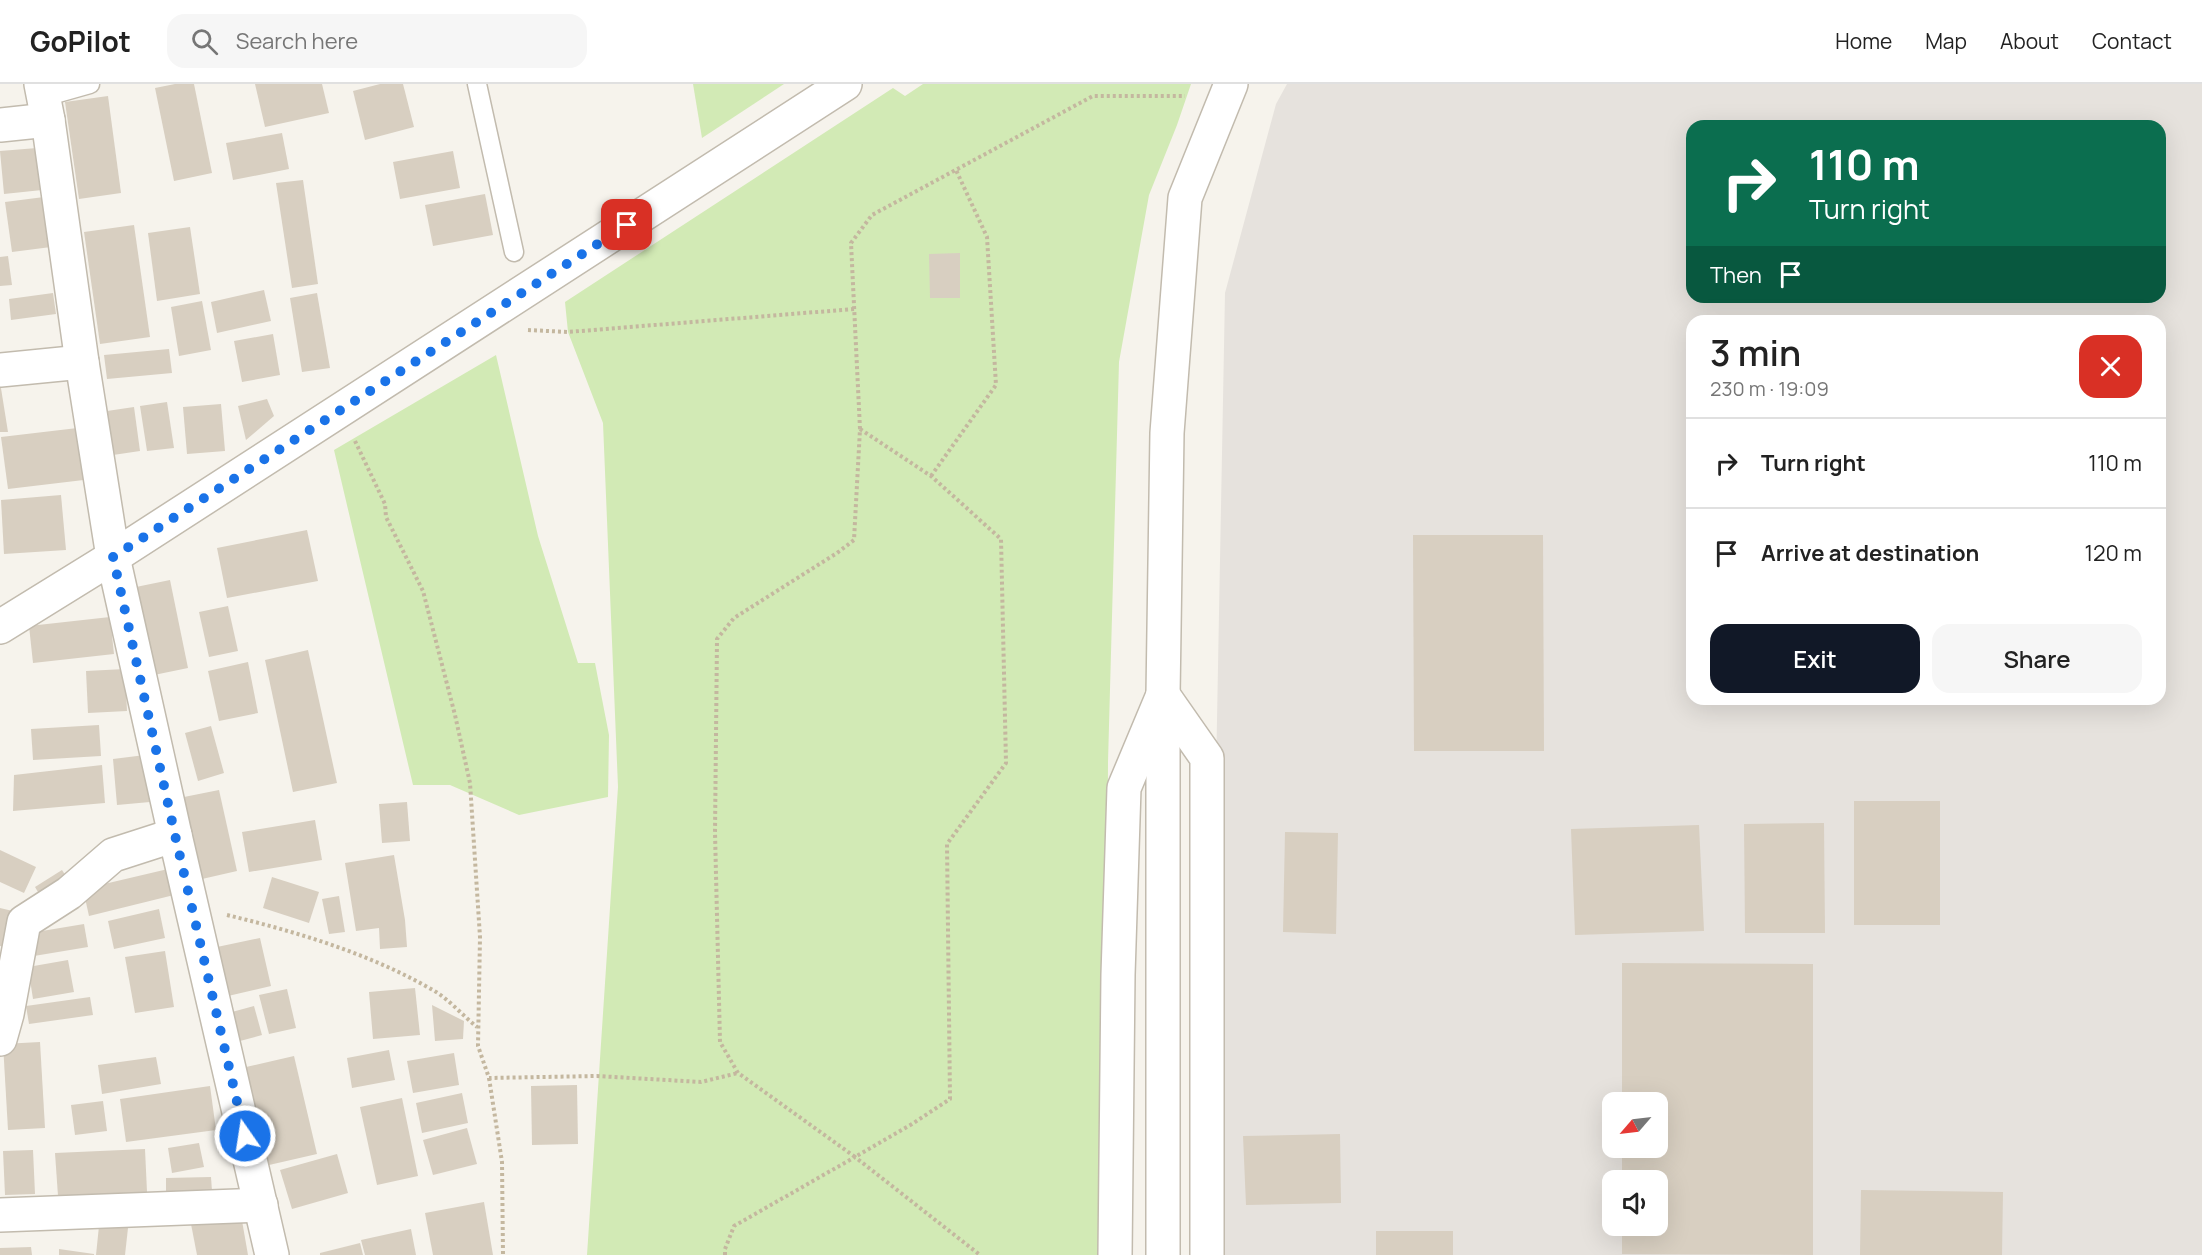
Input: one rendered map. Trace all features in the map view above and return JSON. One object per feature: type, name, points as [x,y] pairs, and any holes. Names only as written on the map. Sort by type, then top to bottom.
[{"type":"street","points":[[0,627],[113,557],[845,84]]},
{"type":"street","points":[[1163,1255],[1163,695],[1167,433],[1185,198],[1231,84]]},
{"type":"street","points":[[0,125],[44,100],[113,557],[272,1255]]},
{"type":"street","points":[[0,370],[82,362]]},
{"type":"street","points":[[1115,1255],[1118,975],[1124,788],[1163,695]]},
{"type":"street","points":[[1163,695],[1207,758],[1207,1255]]},
{"type":"street","points":[[0,1039],[7,1014],[24,922],[69,893],[113,855],[175,835]]},
{"type":"street","points":[[0,1215],[261,1205]]},
{"type":"lane","points":[[44,100],[90,84]]},
{"type":"lane","points":[[477,84],[514,252]]},
{"type":"path","points":[[980,1255],[855,1157],[738,1073],[720,1042],[716,832],[717,639],[734,618],[855,540],[860,429],[851,243],[872,215],[1092,96],[1185,96]]},
{"type":"path","points":[[931,476],[996,385],[987,237],[956,170]]},
{"type":"path","points":[[568,332],[854,309]]},
{"type":"path","points":[[725,1255],[734,1226],[912,1124],[950,1099],[947,844],[1006,763],[1001,539],[931,476],[860,429]]},
{"type":"path","points":[[354,441],[385,504],[386,517],[423,591],[470,783],[480,937],[478,1046],[489,1078],[502,1162],[503,1255]]},
{"type":"path","points":[[192,906],[282,928],[361,956],[433,990],[478,1028]]},
{"type":"path","points":[[489,1078],[597,1076],[701,1082],[738,1073]]},
{"type":"shaded area","points":[[1287,84],[2202,84],[2202,1255],[1207,1255],[1225,293],[1276,104]]},
{"type":"green space","points":[[693,84],[784,84],[702,138]]},
{"type":"green space","points":[[923,84],[1191,84],[1149,195],[1119,362],[1108,762],[1106,1255],[587,1255],[618,787],[603,423],[568,332],[565,302],[893,88],[905,96]]},
{"type":"green space","points":[[496,355],[538,536],[578,663],[595,663],[609,735],[608,797],[519,815],[450,785],[413,785],[334,450]]},
{"type":"building","points":[[175,84],[194,84],[212,173],[174,181],[155,88]]},
{"type":"building","points":[[255,84],[322,84],[329,113],[265,127]]},
{"type":"building","points":[[380,84],[403,84],[414,127],[365,140],[353,91]]},
{"type":"building","points":[[108,96],[121,193],[79,199],[65,102]]},
{"type":"building","points":[[282,133],[289,169],[233,180],[226,143]]},
{"type":"building","points":[[37,148],[42,190],[4,194],[0,151]]},
{"type":"building","points":[[453,151],[460,188],[400,199],[393,162]]},
{"type":"building","points":[[303,180],[318,284],[292,288],[276,183]]},
{"type":"building","points":[[485,194],[493,235],[433,246],[425,205]]},
{"type":"building","points":[[44,197],[51,247],[12,252],[5,202]]},
{"type":"building","points":[[134,225],[150,337],[100,344],[84,232]]},
{"type":"building","points":[[190,227],[200,294],[157,301],[148,233]]},
{"type":"building","points":[[960,253],[960,298],[930,298],[929,254]]},
{"type":"building","points":[[8,256],[12,285],[0,286],[0,257]]},
{"type":"building","points":[[264,290],[271,321],[217,333],[211,302]]},
{"type":"building","points":[[53,293],[56,314],[11,320],[9,299]]},
{"type":"building","points":[[317,293],[330,368],[302,372],[290,298]]},
{"type":"building","points":[[202,301],[211,350],[179,356],[171,307]]},
{"type":"building","points":[[273,334],[280,375],[242,382],[234,341]]},
{"type":"building","points":[[169,349],[172,373],[107,379],[104,355]]},
{"type":"building","points":[[0,382],[8,432],[0,432]]},
{"type":"building","points":[[267,399],[274,416],[246,440],[238,406]]},
{"type":"building","points":[[167,402],[174,448],[147,451],[140,406]]},
{"type":"building","points":[[221,404],[225,451],[187,454],[183,407]]},
{"type":"building","points":[[134,407],[140,451],[113,455],[107,411]]},
{"type":"building","points":[[86,427],[92,479],[8,489],[1,437]]},
{"type":"building","points":[[61,495],[66,550],[4,554],[1,500]]},
{"type":"building","points":[[307,530],[318,581],[227,598],[217,548]]},
{"type":"building","points":[[1413,535],[1543,535],[1544,751],[1414,751]]},
{"type":"building","points":[[170,580],[188,668],[154,675],[136,587]]},
{"type":"building","points":[[228,606],[238,651],[209,657],[199,612]]},
{"type":"building","points":[[110,617],[114,654],[33,663],[29,626]]},
{"type":"building","points":[[308,650],[337,783],[293,792],[265,660]]},
{"type":"building","points":[[248,662],[258,713],[219,721],[208,671]]},
{"type":"building","points":[[125,669],[127,711],[88,713],[86,671]]},
{"type":"building","points":[[99,725],[101,756],[33,760],[31,729]]},
{"type":"building","points":[[211,726],[224,773],[198,781],[185,733]]},
{"type":"building","points":[[145,755],[150,802],[117,805],[113,759]]},
{"type":"building","points":[[102,765],[105,803],[13,811],[14,775]]},
{"type":"building","points":[[219,790],[237,871],[202,879],[184,797]]},
{"type":"building","points":[[1854,801],[1940,801],[1940,925],[1854,925]]},
{"type":"building","points":[[407,802],[410,841],[382,843],[379,804]]},
{"type":"building","points":[[315,820],[322,860],[249,872],[242,832]]},
{"type":"building","points":[[1824,823],[1825,933],[1745,933],[1744,824]]},
{"type":"building","points":[[1699,825],[1704,931],[1575,935],[1571,829]]},
{"type":"building","points":[[1285,832],[1338,833],[1336,934],[1283,932]]},
{"type":"building","points":[[0,850],[36,867],[24,893],[0,882]]},
{"type":"building","points":[[394,855],[407,947],[380,949],[379,928],[356,931],[345,863]]},
{"type":"building","points":[[168,869],[174,895],[89,916],[83,889]]},
{"type":"building","points":[[62,870],[71,884],[44,902],[35,887]]},
{"type":"building","points":[[272,877],[319,892],[309,923],[263,908]]},
{"type":"building","points":[[339,896],[345,932],[329,934],[322,899]]},
{"type":"building","points":[[0,908],[17,912],[9,948],[0,946]]},
{"type":"building","points":[[159,909],[165,938],[114,949],[108,921]]},
{"type":"building","points":[[84,924],[88,947],[34,956],[30,933]]},
{"type":"building","points":[[260,938],[271,986],[228,996],[217,947]]},
{"type":"building","points":[[165,951],[174,1007],[135,1013],[125,957]]},
{"type":"building","points":[[68,960],[74,992],[33,999],[28,967]]},
{"type":"building","points":[[1622,963],[1813,964],[1813,1255],[1622,1254],[1622,1236],[1668,1236],[1668,1170],[1622,1170],[1622,1158],[1668,1158],[1668,1092],[1622,1092]]},
{"type":"building","points":[[415,988],[420,1035],[373,1039],[369,992]]},
{"type":"building","points":[[287,989],[296,1028],[269,1034],[259,995]]},
{"type":"building","points":[[90,997],[93,1015],[29,1024],[26,1006]]},
{"type":"building","points":[[432,1005],[464,1021],[463,1039],[435,1041]]},
{"type":"building","points":[[254,1006],[262,1035],[240,1041],[232,1012]]},
{"type":"building","points":[[40,1042],[45,1128],[8,1130],[3,1044]]},
{"type":"building","points":[[389,1050],[395,1080],[352,1088],[347,1058]]},
{"type":"building","points":[[454,1053],[459,1085],[413,1093],[407,1061]]},
{"type":"building","points":[[294,1056],[317,1154],[269,1165],[246,1067]]},
{"type":"building","points":[[156,1057],[161,1084],[102,1094],[98,1065]]},
{"type":"building","points":[[577,1085],[578,1144],[532,1145],[531,1086]]},
{"type":"building","points":[[210,1086],[216,1130],[126,1142],[120,1099]]},
{"type":"building","points":[[462,1093],[468,1123],[422,1133],[416,1103]]},
{"type":"building","points":[[402,1098],[418,1176],[377,1185],[360,1107]]},
{"type":"building","points":[[103,1101],[107,1131],[75,1135],[71,1105]]},
{"type":"building","points":[[467,1128],[477,1164],[433,1175],[423,1140]]},
{"type":"building","points":[[1340,1134],[1341,1203],[1246,1205],[1243,1136]]},
{"type":"building","points":[[199,1143],[204,1167],[172,1173],[168,1148]]},
{"type":"building","points":[[145,1149],[147,1192],[58,1196],[55,1153]]},
{"type":"building","points":[[33,1150],[35,1194],[5,1195],[3,1151]]},
{"type":"building","points":[[337,1154],[348,1193],[292,1209],[280,1170]]},
{"type":"building","points":[[211,1177],[212,1191],[166,1192],[166,1178]]},
{"type":"building","points":[[1861,1190],[2003,1192],[2002,1255],[1860,1255]]},
{"type":"building","points":[[484,1202],[493,1255],[433,1255],[425,1213]]},
{"type":"building","points":[[241,1215],[248,1255],[197,1255],[191,1224]]},
{"type":"building","points":[[99,1226],[128,1228],[125,1255],[96,1255]]},
{"type":"building","points":[[411,1229],[416,1255],[365,1255],[361,1240]]},
{"type":"building","points":[[1376,1231],[1453,1231],[1453,1255],[1376,1255]]},
{"type":"building","points":[[360,1243],[363,1255],[320,1255],[320,1253]]},
{"type":"building","points":[[31,1247],[32,1255],[0,1255],[0,1248]]},
{"type":"building","points":[[59,1249],[94,1254],[94,1255],[59,1255]]},
{"type":"route","points":[[245,1136],[113,557],[627,225]]}]
